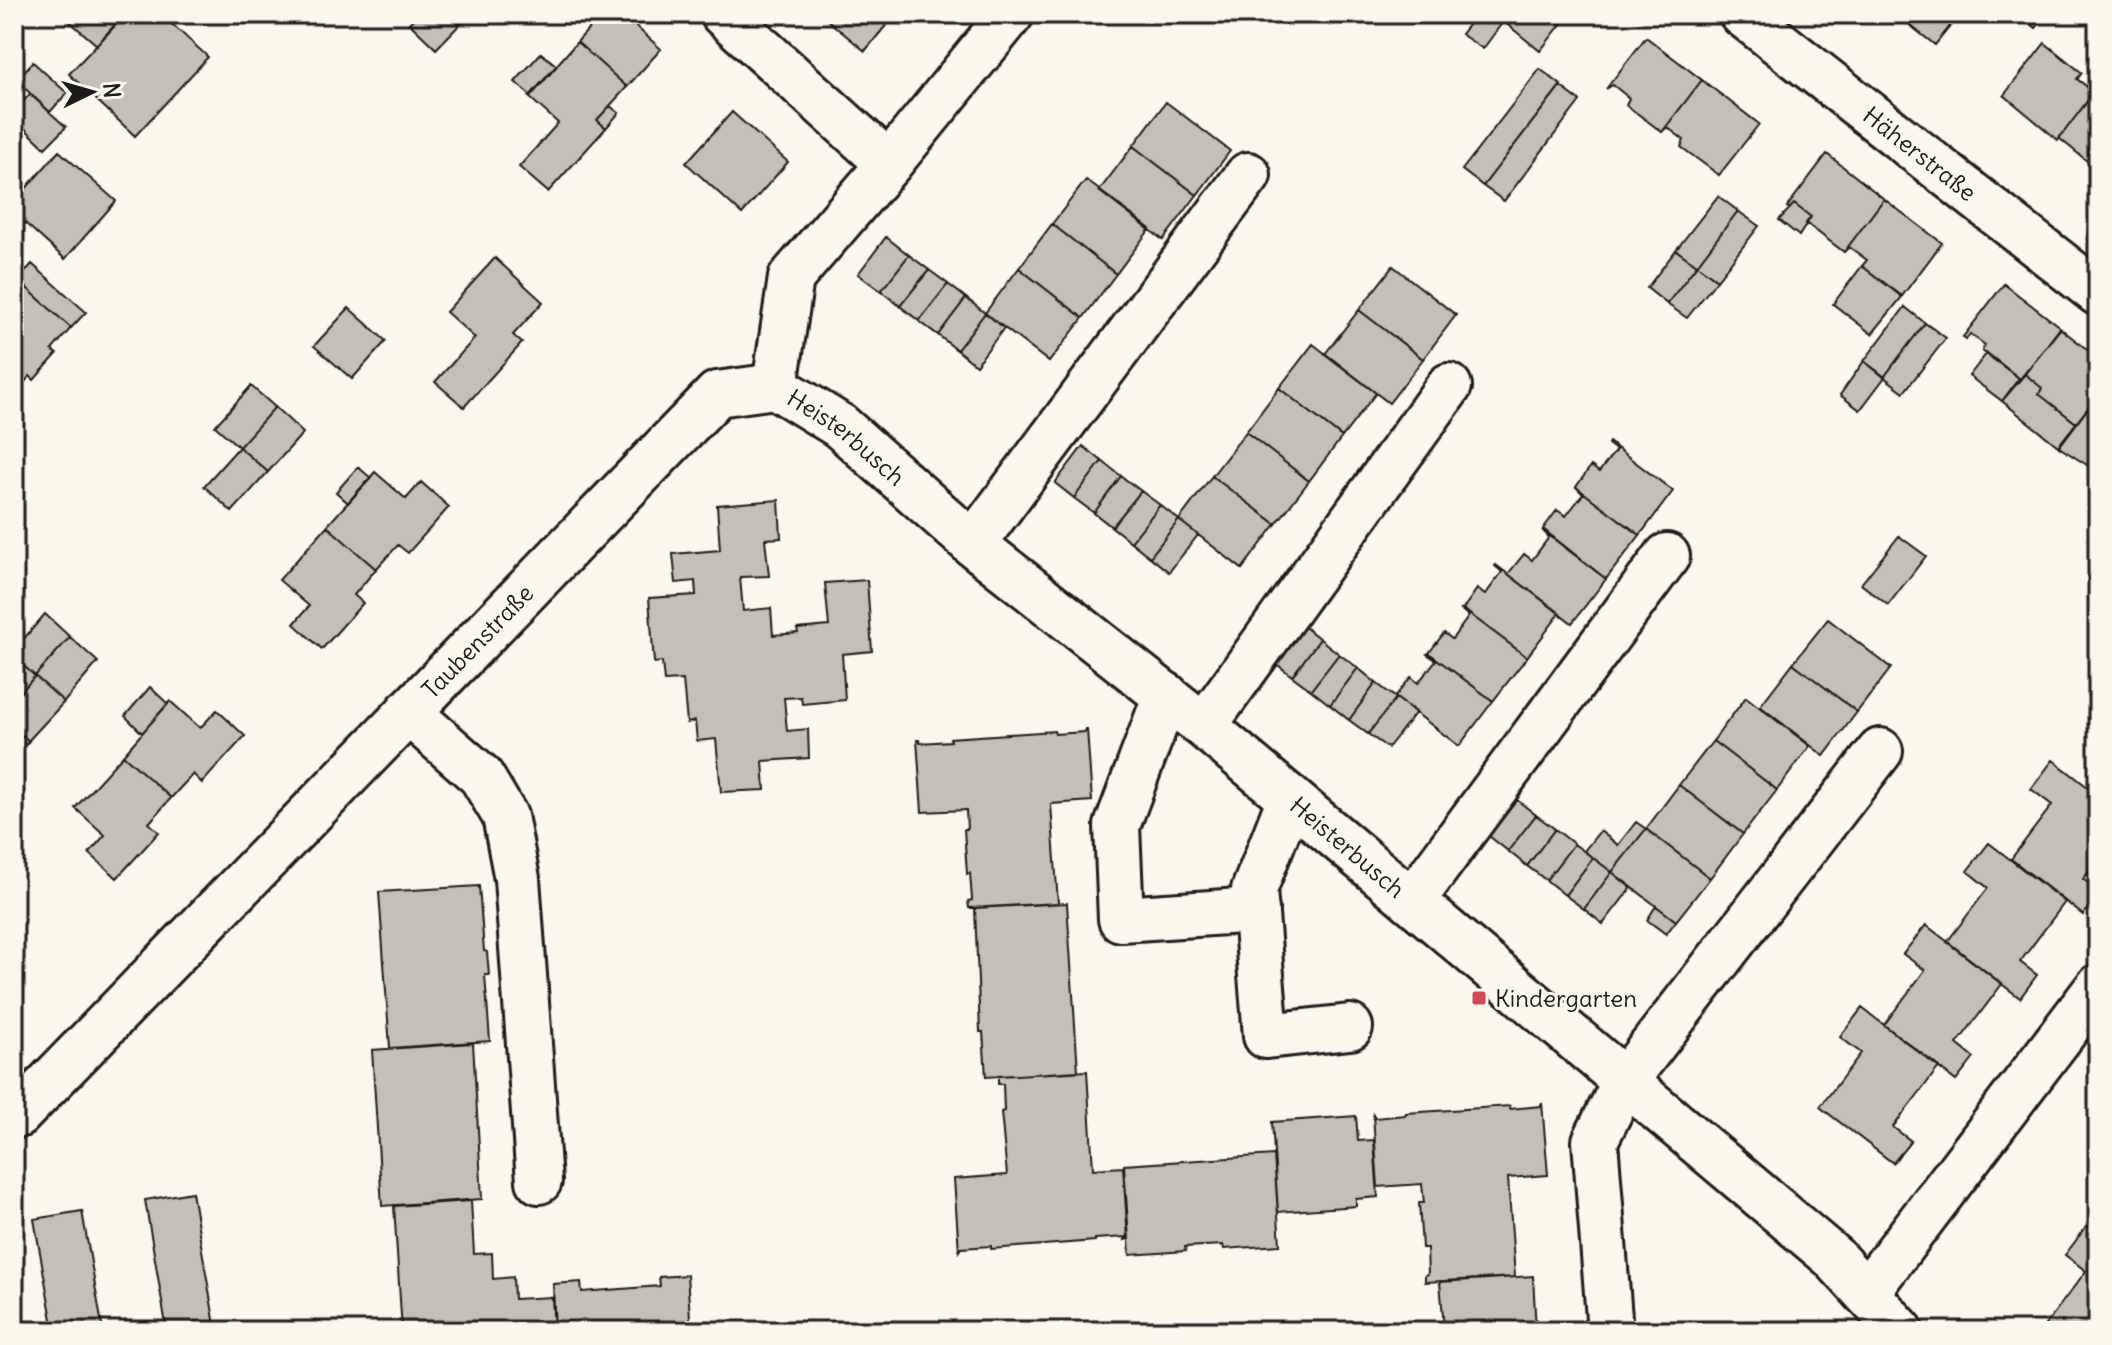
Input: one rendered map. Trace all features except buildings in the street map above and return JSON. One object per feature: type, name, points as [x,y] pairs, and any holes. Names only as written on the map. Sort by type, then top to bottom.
[{"type":"street","points":[[723,14],[889,164]]},
{"type":"street","points":[[775,386],[791,278],[1011,14]]},
{"type":"street","name":"Häherstraße","points":[[1742,14],[2098,293]]},
{"type":"street","points":[[973,544],[1248,175]]},
{"type":"street","name":"Heisterbusch","points":[[775,386],[840,426],[973,544],[1166,695],[1290,798],[1833,1257],[1901,1331]]},
{"type":"street","name":"Taubenstraße","points":[[14,1116],[717,394],[775,386]]},
{"type":"street","points":[[1204,726],[1449,386]]},
{"type":"street","points":[[1412,901],[1667,556]]},
{"type":"street","points":[[1166,695],[1117,826],[1121,919],[1256,910]]},
{"type":"street","points":[[408,712],[481,776],[505,816],[517,879],[539,1181]]},
{"type":"street","points":[[1610,1331],[1595,1141],[1625,1081],[1880,751]]},
{"type":"street","points":[[1290,798],[1254,890],[1266,1036],[1350,1027]]},
{"type":"street","points":[[1866,1293],[2098,987]]},
{"type":"place","name":"Kindergarten","points":[[1479,998]]}]
